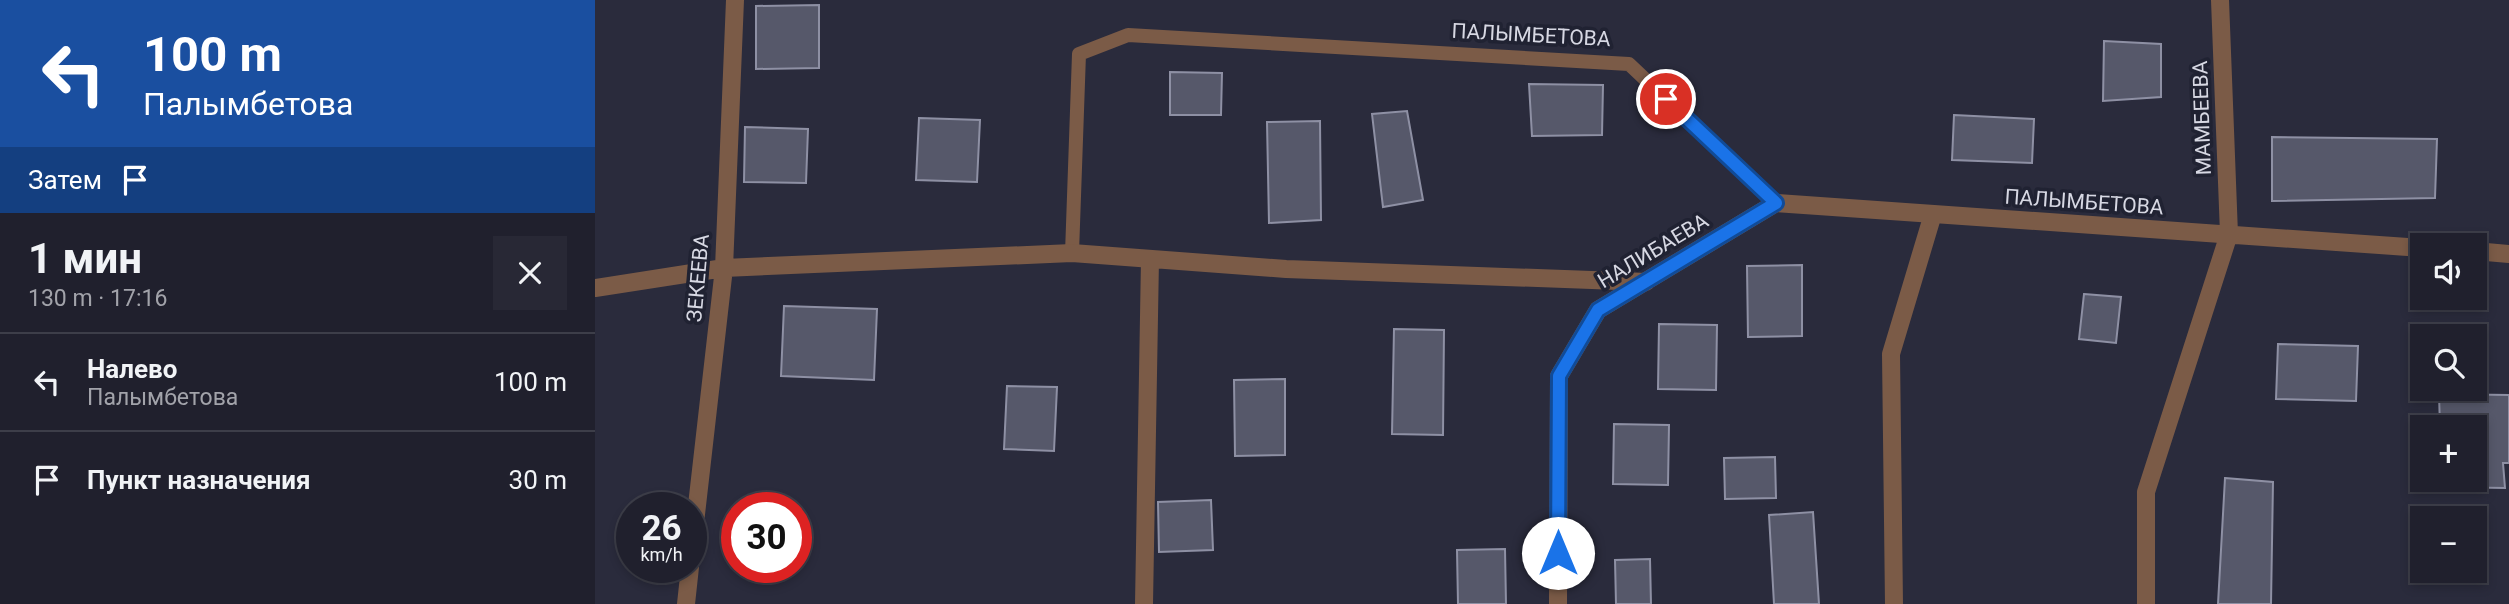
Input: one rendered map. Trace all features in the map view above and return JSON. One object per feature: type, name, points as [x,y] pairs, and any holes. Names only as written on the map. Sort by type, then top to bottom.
[{"type":"street","name":"ЗЕКЕЕВА","points":[[699,492],[724,268],[735,0]]},
{"type":"street","name":"МАМБЕЕВА","points":[[2220,0],[2229,234]]},
{"type":"street","name":"ПАЛЫМБЕТОВА","points":[[1776,203],[2410,247]]},
{"type":"street","name":"НАЛИБАЕВА","points":[[1558,604],[1559,376],[1598,310],[1776,203]]},
{"type":"street","points":[[1894,604],[1891,354],[1933,214]]},
{"type":"street","points":[[2146,604],[2147,492],[2229,234]]},
{"type":"street","points":[[2487,252],[2509,254]]},
{"type":"street","points":[[595,288],[724,268],[1072,253],[1286,269],[1646,282]]},
{"type":"street","points":[[1145,604],[1150,259]]},
{"type":"street","points":[[686,604],[688,583]]},
{"type":"lane","name":"ПАЛЫМБЕТОВА","points":[[1072,253],[1079,54],[1128,35],[1629,64],[1776,203]]},
{"type":"building","points":[[819,5],[819,68],[756,69],[756,6]]},
{"type":"building","points":[[2104,41],[2161,44],[2161,97],[2103,101]]},
{"type":"building","points":[[1170,72],[1222,73],[1221,115],[1170,115]]},
{"type":"building","points":[[1529,84],[1603,85],[1602,135],[1532,136]]},
{"type":"building","points":[[1407,111],[1423,200],[1383,207],[1372,114]]},
{"type":"building","points":[[1954,115],[2034,119],[2032,163],[1952,160]]},
{"type":"building","points":[[919,118],[980,120],[977,182],[916,180]]},
{"type":"building","points":[[1320,121],[1321,220],[1269,223],[1267,122]]},
{"type":"building","points":[[745,127],[808,129],[806,183],[744,182]]},
{"type":"building","points":[[2272,137],[2437,139],[2435,198],[2272,201]]},
{"type":"building","points":[[1802,265],[1802,336],[1748,337],[1747,266]]},
{"type":"building","points":[[2084,294],[2121,297],[2116,343],[2079,339]]},
{"type":"building","points":[[784,306],[877,309],[874,380],[781,376]]},
{"type":"building","points":[[1659,324],[1717,325],[1716,390],[1658,389]]},
{"type":"building","points":[[1394,329],[1444,330],[1443,435],[1392,434]]},
{"type":"building","points":[[2278,344],[2358,346],[2356,401],[2276,399]]},
{"type":"building","points":[[1285,379],[1285,455],[1235,456],[1234,380]]},
{"type":"building","points":[[1007,386],[1057,387],[1054,451],[1004,449]]},
{"type":"building","points":[[2487,395],[2509,395],[2509,463],[2503,463],[2505,488],[2487,488],[2487,415],[2440,415],[2439,401],[2487,401]]},
{"type":"building","points":[[1614,424],[1669,425],[1668,485],[1613,484]]},
{"type":"building","points":[[1775,457],[1776,498],[1725,499],[1724,458]]},
{"type":"building","points":[[2225,478],[2273,482],[2271,604],[2218,604]]},
{"type":"building","points":[[1211,500],[1213,550],[1159,552],[1158,502]]},
{"type":"building","points":[[1813,512],[1819,604],[1774,604],[1769,515]]},
{"type":"building","points":[[1505,549],[1506,604],[1458,604],[1457,550]]},
{"type":"building","points":[[1650,559],[1651,604],[1616,604],[1615,560]]},
{"type":"route","points":[[1558,553],[1559,376],[1598,310],[1776,203],[1666,99]]}]
